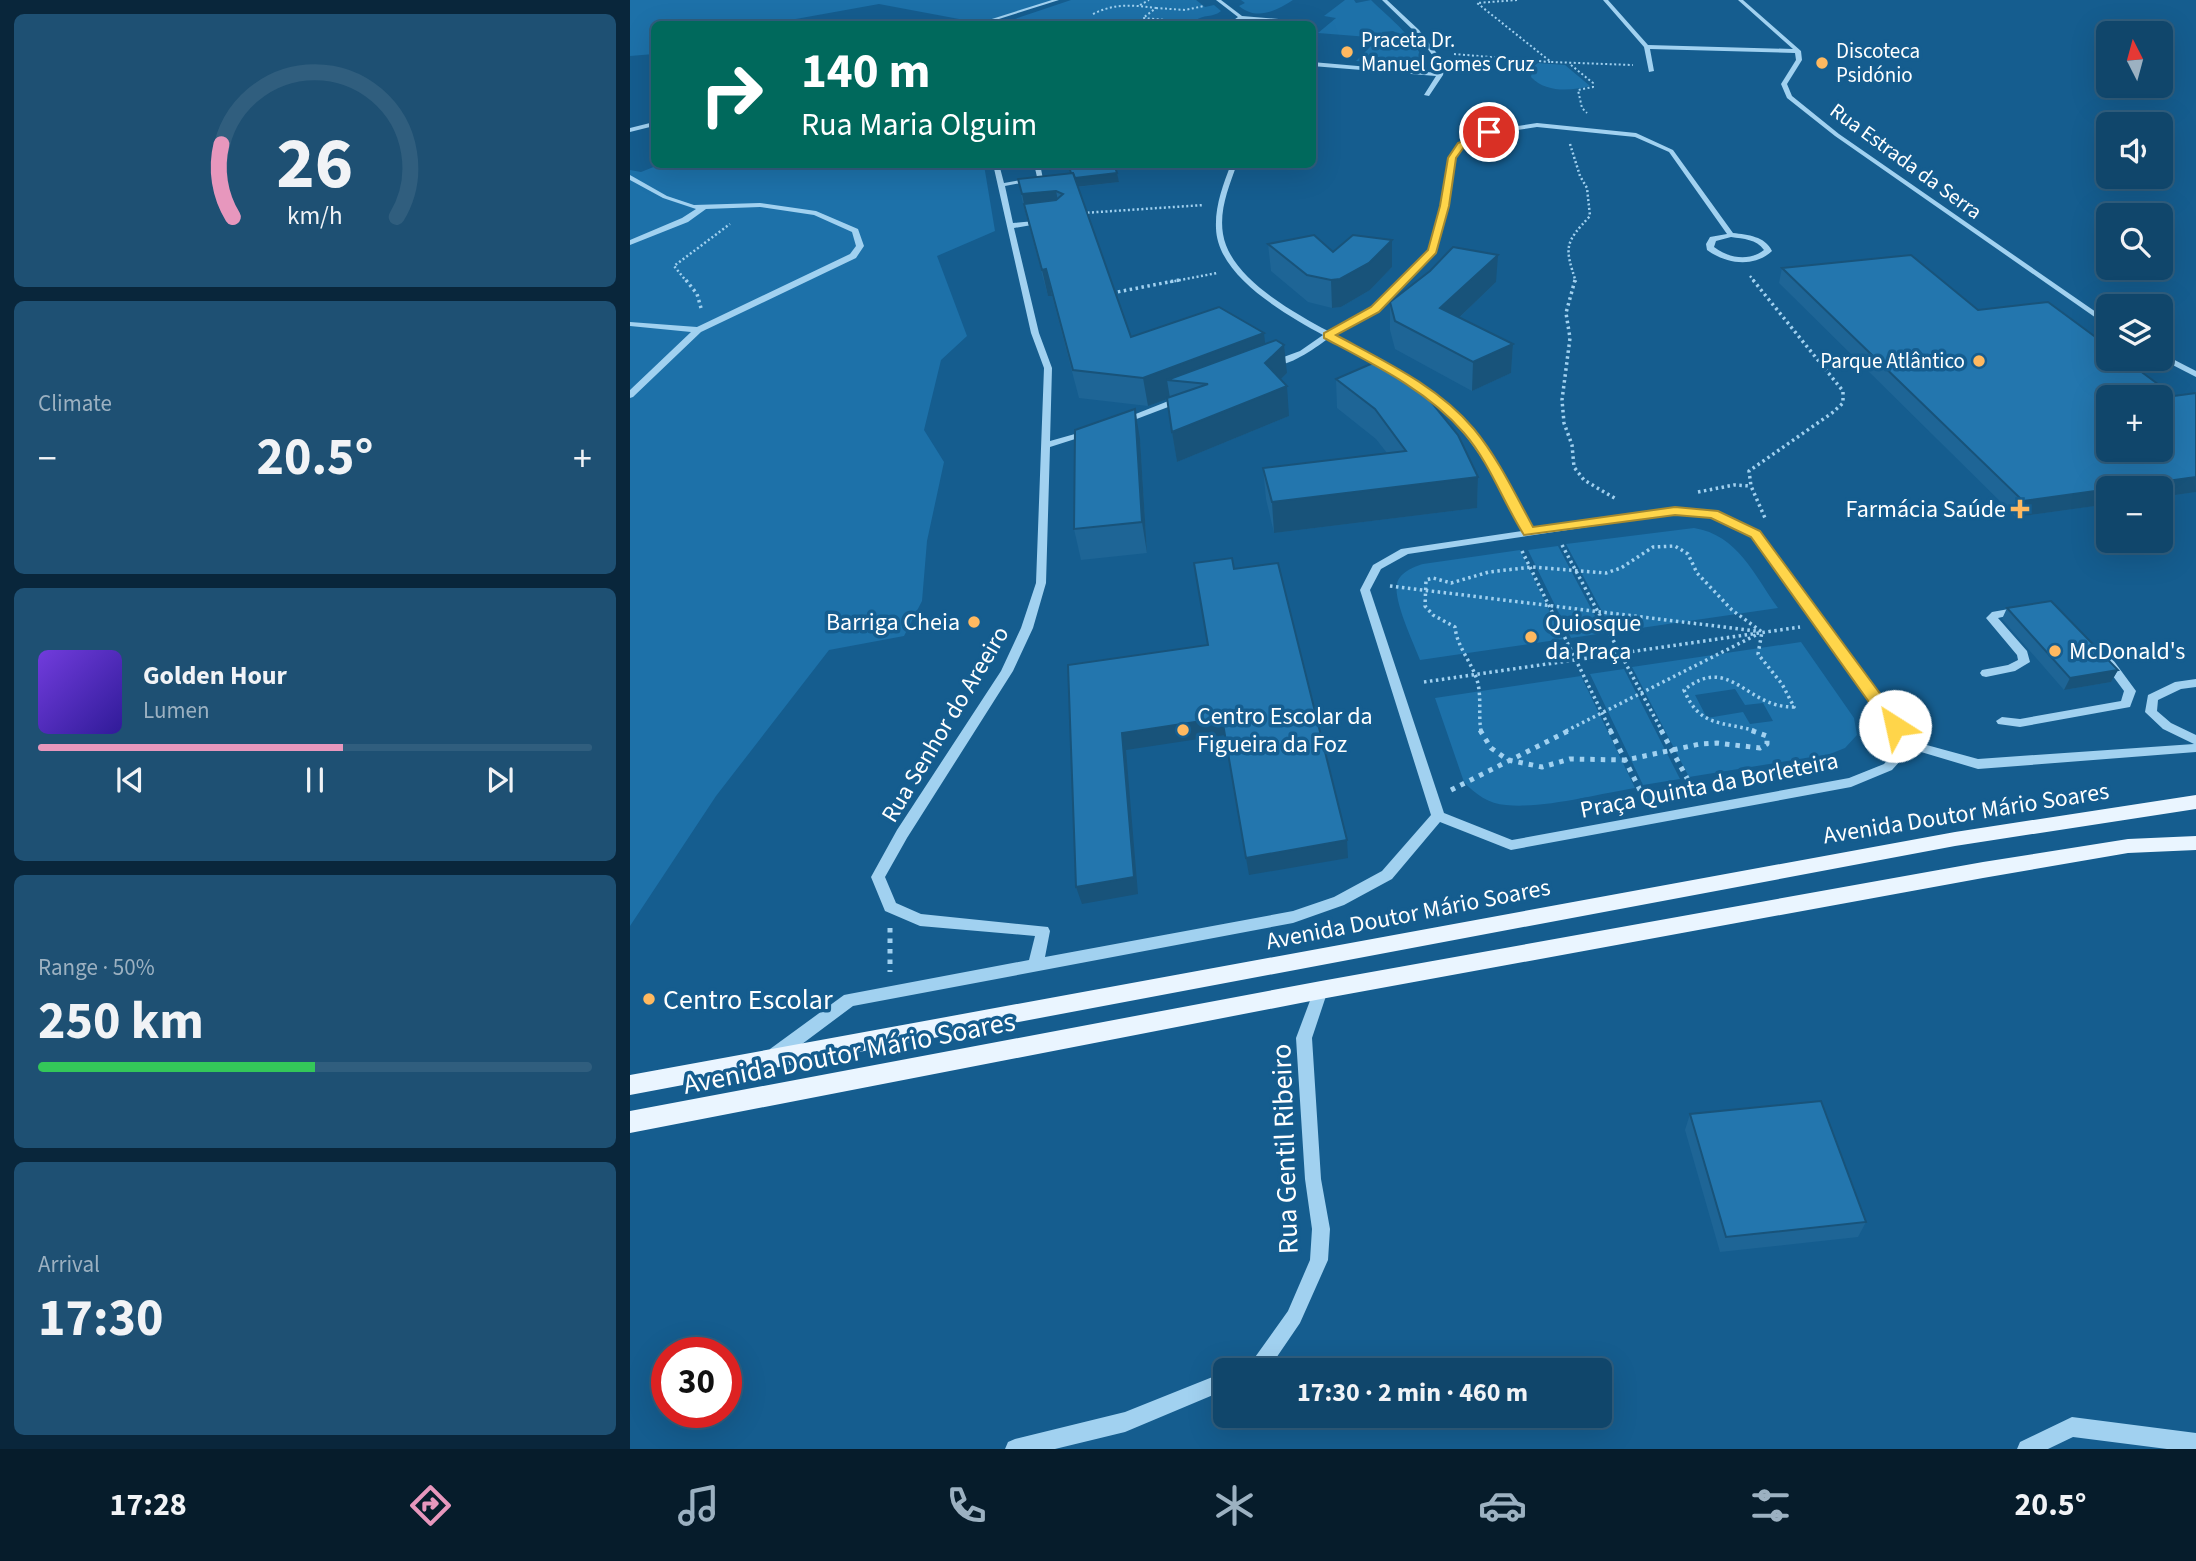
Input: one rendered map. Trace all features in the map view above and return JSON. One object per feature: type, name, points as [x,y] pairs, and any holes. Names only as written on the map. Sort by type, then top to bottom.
[{"type":"main road","name":"Avenida Doutor Mário Soares","points":[[630,1085],[1955,839],[2196,802]]},
{"type":"main road","name":"Avenida Doutor Mário Soares","points":[[630,1122],[1321,990],[2052,858],[2128,846],[2196,843]]},
{"type":"street","points":[[993,21],[1057,0]]},
{"type":"street","points":[[1218,0],[1241,16],[1298,21]]},
{"type":"street","points":[[1384,0],[1417,31],[1442,64],[1440,75],[1427,95]]},
{"type":"street","points":[[1605,0],[1647,47],[1651,68]]},
{"type":"street","points":[[1740,0],[1798,51]]},
{"type":"street","points":[[1740,0],[1749,0]]},
{"type":"street","points":[[1234,21],[1241,16]]},
{"type":"street","points":[[1647,47],[1798,51]]},
{"type":"street","name":"Rua Estrada da Serra","points":[[1798,51],[1799,60],[1784,84],[1789,97],[1848,143],[2096,316]]},
{"type":"street","points":[[1316,64],[1440,75]]},
{"type":"street","points":[[630,130],[651,125]]},
{"type":"street","points":[[1265,367],[1303,353],[1328,335],[1375,310],[1432,251],[1444,206],[1452,158],[1461,145],[1489,132],[1537,125],[1636,135],[1671,151],[1731,236]]},
{"type":"street","name":"Rua Senhor do Areeiro","points":[[890,906],[878,877],[902,834],[1007,671],[1027,628],[1041,583],[1048,368],[1035,333],[997,168]]},
{"type":"street","points":[[1001,185],[1041,178],[1038,168]]},
{"type":"street","points":[[1233,168],[1219,205],[1220,239],[1237,268],[1264,295],[1432,396],[1469,431],[1499,475],[1528,532]]},
{"type":"street","points":[[630,177],[665,197],[693,207],[766,206],[816,213],[855,232],[860,246],[853,256],[702,328],[630,395]]},
{"type":"street","points":[[630,243],[685,220],[704,207]]},
{"type":"street","points":[[1010,226],[1049,221]]},
{"type":"street","points":[[1731,236],[1753,238],[1766,246],[1768,251],[1756,258],[1735,259],[1710,248],[1713,239],[1731,236]]},
{"type":"street","points":[[630,324],[702,328]]},
{"type":"street","points":[[2173,362],[2196,374]]},
{"type":"street","points":[[1111,426],[1188,396]]},
{"type":"street","points":[[1045,446],[1100,429]]},
{"type":"street","points":[[770,1059],[849,1000],[1293,916],[1339,901],[1387,875],[1438,816],[1365,590],[1377,567],[1405,551],[1675,511],[1713,514],[1755,534],[1908,744],[1978,764],[2196,748]]},
{"type":"street","points":[[1986,673],[2011,668],[2024,662],[2023,654],[1992,618],[1996,614],[2035,608]]},
{"type":"street","points":[[2002,721],[2020,723],[2126,704],[2130,691],[2095,646]]},
{"type":"street","points":[[2196,683],[2179,685],[2152,698],[2151,712],[2167,726],[2196,740]]},
{"type":"street","name":"Praça Quinta da Borleteira","points":[[1438,816],[1511,845],[1851,782],[1888,767],[1908,744]]},
{"type":"street","points":[[890,906],[920,920],[1043,931],[1036,964]]},
{"type":"street","name":"Rua Gentil Ribeiro","points":[[1265,1358],[1294,1317],[1319,1260],[1321,1229],[1313,1179],[1304,1038],[1321,990]]},
{"type":"street","points":[[1015,1449],[1125,1422],[1213,1386]]},
{"type":"street","points":[[2027,1449],[2072,1427],[2196,1443]]},
{"type":"path","points":[[1139,6],[1149,0]]},
{"type":"path","points":[[1517,0],[1477,4],[1551,62]]},
{"type":"path","points":[[1093,14],[1109,4],[1185,10],[1206,5]]},
{"type":"path","points":[[1156,8],[1143,18],[1183,21]]},
{"type":"path","points":[[1436,53],[1570,65],[1651,68]]},
{"type":"path","points":[[1570,65],[1593,86],[1578,90],[1582,108],[1609,132]]},
{"type":"path","points":[[1609,132],[1569,144],[1587,188],[1590,216],[1568,240],[1567,256],[1576,282],[1566,313],[1570,338],[1562,400],[1574,467],[1584,480],[1598,490],[1616,499],[1626,498]]},
{"type":"path","points":[[1079,214],[1219,205]]},
{"type":"path","points":[[702,328],[697,294],[674,266],[728,225],[766,206]]},
{"type":"path","points":[[1735,259],[1795,328],[1843,391],[1843,402],[1832,413],[1749,471],[1751,486],[1766,516],[1755,534]]},
{"type":"path","points":[[1105,294],[1237,268]]},
{"type":"path","points":[[1686,494],[1734,485],[1751,486]]},
{"type":"path","points":[[1553,528],[1704,811]]},
{"type":"path","points":[[1514,534],[1655,820]]},
{"type":"path","points":[[1648,546],[1675,546],[1688,554],[1696,573],[1712,586],[1732,610],[1762,632],[1758,654],[1782,684],[1794,706],[1787,708],[1770,703],[1747,692],[1731,679],[1714,675],[1692,681],[1684,690],[1697,715],[1708,722],[1756,730],[1767,736],[1767,744],[1760,748],[1747,748],[1717,743],[1626,760],[1570,760],[1542,767],[1508,760],[1491,748],[1480,730],[1481,693],[1475,674],[1455,642],[1455,627],[1433,617],[1426,609],[1423,590],[1426,580],[1431,578],[1453,583],[1485,573],[1531,567],[1600,573],[1619,570],[1648,546]]},
{"type":"path","points":[[1368,584],[1762,632]]},
{"type":"path","points":[[1424,682],[1821,624]]},
{"type":"path","points":[[1433,799],[1762,632]]},
{"type":"path","points":[[890,906],[890,993]]},
{"type":"shaded area","points":[[630,0],[1057,0],[982,21],[879,4],[785,21],[651,21],[651,54],[630,56]]},
{"type":"shaded area","points":[[1071,0],[1196,0],[1205,7],[1214,5],[1221,11],[1195,21],[1009,21]]},
{"type":"shaded area","points":[[1241,0],[1293,0],[1273,11],[1260,14],[1239,6],[1245,3]]},
{"type":"shaded area","points":[[1345,0],[1354,0],[1356,3],[1371,0],[1410,38],[1424,65],[1356,61],[1371,46],[1394,47],[1397,33],[1393,31],[1382,32],[1384,37],[1381,38],[1318,33],[1336,18],[1324,16]]},
{"type":"shaded area","points":[[1538,63],[1565,65],[1590,86],[1567,90],[1544,86],[1531,77],[1533,67]]},
{"type":"shaded area","points":[[651,168],[984,168],[995,231],[937,256],[967,336],[941,360],[924,430],[944,462],[927,541],[922,601],[904,636],[829,650],[716,796],[630,926],[630,170],[641,172]]},
{"type":"shaded area","points":[[1694,528],[1709,532],[1734,548],[1744,558],[1778,608],[1613,632],[1566,544]]},
{"type":"shaded area","points":[[1558,546],[1604,633],[1571,638],[1528,550]]},
{"type":"shaded area","points":[[1520,550],[1563,639],[1420,660],[1398,600],[1397,584],[1403,574],[1423,564]]},
{"type":"shaded area","points":[[1801,642],[1854,718],[1857,735],[1845,748],[1830,754],[1689,777],[1632,667]],"holes":[[[1735,689],[1745,705],[1763,703],[1773,721],[1750,724],[1743,712],[1707,718],[1695,695]]]},
{"type":"shaded area","points":[[1624,669],[1680,779],[1643,785],[1590,674]]},
{"type":"shaded area","points":[[1581,676],[1635,788],[1553,803],[1520,806],[1488,800],[1464,782],[1435,698]]},
{"type":"building","points":[[1069,168],[1115,168],[1117,173],[1075,178]]},
{"type":"building","points":[[1073,173],[1131,337],[1219,307],[1264,333],[1143,378],[1073,370],[1046,269],[1042,270],[1024,204],[1056,200],[1063,194],[1056,191],[1022,194],[1018,179]]},
{"type":"building","points":[[1314,235],[1333,252],[1353,235],[1392,240],[1369,263],[1340,279],[1331,280],[1307,275],[1268,244]]},
{"type":"building","points":[[1453,247],[1498,255],[1440,308],[1513,344],[1473,362],[1395,321],[1390,302],[1430,271]]},
{"type":"building","name":"Parque Atlântico","points":[[1911,255],[1978,310],[2048,302],[2096,337],[2096,371],[2140,371],[2159,385],[2096,385],[2096,462],[2173,462],[2173,395],[2196,393],[2196,477],[2173,480],[2173,476],[2096,476],[2096,491],[2023,501],[1782,268]]},
{"type":"building","points":[[1276,340],[1284,345],[1265,363],[1287,386],[1172,432],[1167,398],[1208,384],[1167,380]]},
{"type":"building","points":[[1380,360],[1424,393],[1458,435],[1478,477],[1272,502],[1263,468],[1406,451],[1375,409],[1336,379]]},
{"type":"building","points":[[1135,409],[1142,522],[1074,529],[1075,430]]},
{"type":"building","points":[[1232,558],[1234,569],[1278,563],[1347,840],[1246,858],[1222,718],[1122,733],[1134,877],[1076,887],[1068,665],[1208,645],[1194,563]]},
{"type":"building","points":[[2051,601],[2118,670],[2070,678],[2007,608]]},
{"type":"building","points":[[1821,1101],[1866,1222],[1726,1237],[1690,1114]]},
{"type":"place","name":"Praceta Dr. Manuel Gomes Cruz","points":[[1347,52]]},
{"type":"place","name":"Discoteca Psidónio","points":[[1822,63]]},
{"type":"place","name":"Parque Atlântico","points":[[1979,361]]},
{"type":"place","name":"Farmácia Saúde","points":[[2020,509]]},
{"type":"place","name":"Barriga Cheia","points":[[974,622]]},
{"type":"place","name":"Quiosque da Praça","points":[[1531,637]]},
{"type":"place","name":"McDonald's","points":[[2055,651]]},
{"type":"place","name":"Centro Escolar da Figueira da Foz","points":[[1183,730]]},
{"type":"place","name":"Centro Escolar","points":[[649,999]]},
{"type":"route","points":[[1489,132],[1461,145],[1452,158],[1444,206],[1432,251],[1375,310],[1328,335],[1384,365],[1432,396],[1469,431],[1499,475],[1528,532],[1675,511],[1713,514],[1755,534],[1895,726]]}]
